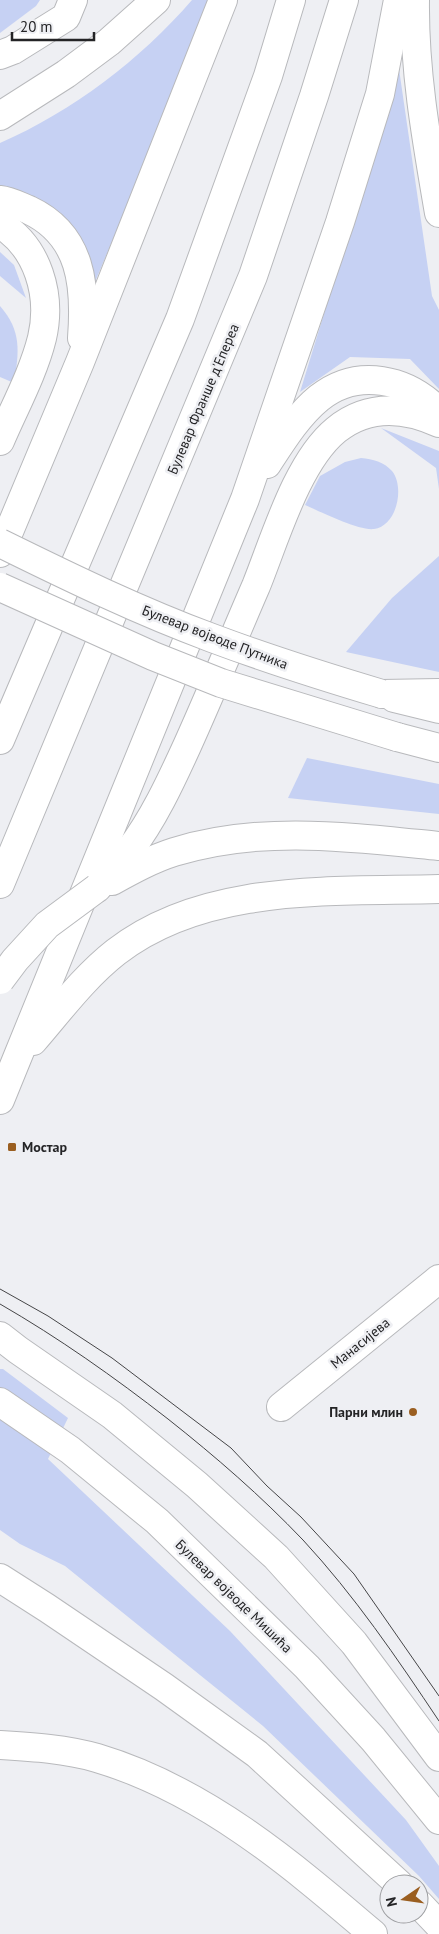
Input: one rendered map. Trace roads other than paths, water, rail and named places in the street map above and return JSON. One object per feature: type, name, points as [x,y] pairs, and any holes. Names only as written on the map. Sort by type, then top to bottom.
[{"type":"main road","points":[[0,55],[13,50],[66,17],[73,0]]},
{"type":"main road","points":[[0,116],[66,74],[109,42],[156,0]]},
{"type":"main road","points":[[0,553],[80,362],[223,0]]},
{"type":"main road","points":[[0,740],[180,319],[268,76],[291,0]]},
{"type":"main road","name":"Булевар Франше д'Епереа","points":[[0,884],[179,456],[265,244],[344,0]]},
{"type":"main road","points":[[0,1100],[246,499],[340,222],[380,94],[398,0]]},
{"type":"main road","points":[[415,0],[418,78],[439,214]]},
{"type":"main road","points":[[0,200],[8,201],[37,214],[54,226],[69,244],[78,265],[82,288],[84,318],[80,362]]},
{"type":"main road","points":[[0,224],[16,235],[28,249],[38,267],[43,286],[44,315],[42,338],[0,441]]},
{"type":"main road","points":[[246,499],[276,451],[308,408],[339,386],[370,380],[387,381],[408,388],[427,400],[439,412]]},
{"type":"main road","points":[[97,888],[130,851],[175,773],[256,585],[291,498],[319,448],[336,430],[355,418],[372,412],[389,409],[409,412],[439,423]]},
{"type":"main road","name":"Булевар војводе Путника","points":[[0,543],[139,608],[211,638],[317,675],[439,709]]},
{"type":"main road","points":[[0,587],[153,656],[221,682],[397,737],[439,748]]},
{"type":"main road","points":[[382,694],[439,693]]},
{"type":"main road","points":[[0,980],[15,960],[47,925],[97,888],[145,863],[173,852],[220,841],[285,835],[362,838],[439,846]]},
{"type":"main road","points":[[16,1062],[60,1009],[102,964],[117,951],[153,929],[186,913],[216,905],[272,896],[439,889]]},
{"type":"main road","name":"Манасијева","points":[[281,1407],[439,1279]]},
{"type":"main road","points":[[6,1346],[112,1416],[197,1485],[276,1557],[354,1643],[439,1757]]},
{"type":"main road","name":"Булевар војводе Мишића","points":[[0,1402],[70,1450],[157,1521],[307,1667],[373,1739],[439,1820]]},
{"type":"main road","points":[[0,1578],[140,1671],[257,1754],[388,1874]]},
{"type":"main road","points":[[0,1744],[61,1750],[97,1758],[169,1787],[206,1807],[257,1840],[310,1880],[373,1934]]},
{"type":"main road","points":[[429,1914],[439,1924]]},
{"type":"tram line","points":[[0,1289],[48,1316],[112,1358],[231,1448],[267,1486],[301,1517],[354,1574],[439,1696]]},
{"type":"tram line","points":[[0,1304],[65,1344],[148,1403],[221,1462],[271,1508],[303,1540],[340,1583],[391,1651],[439,1721]]},
{"type":"place","name":"Мостар","points":[[12,1147]]},
{"type":"place","name":"Парни млин","points":[[413,1412]]}]
